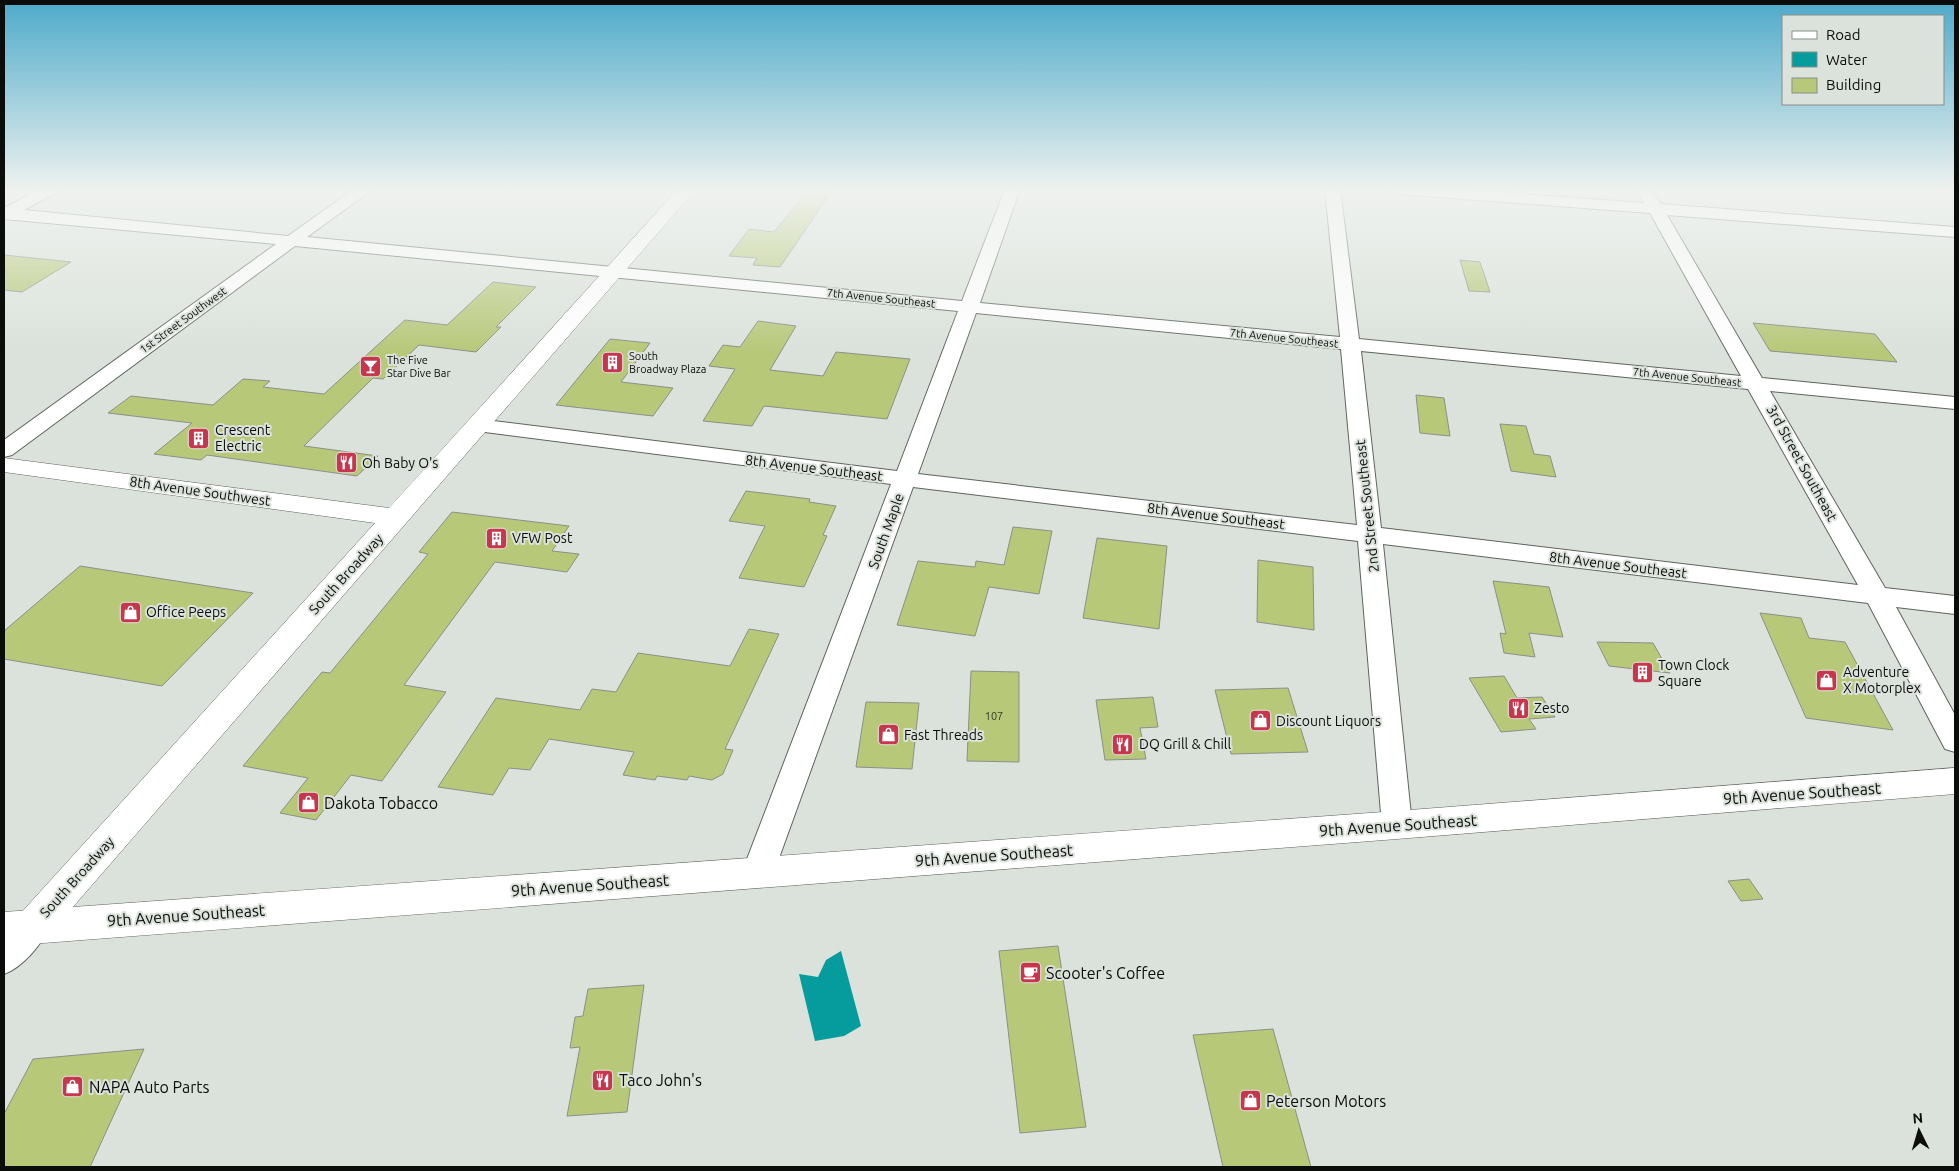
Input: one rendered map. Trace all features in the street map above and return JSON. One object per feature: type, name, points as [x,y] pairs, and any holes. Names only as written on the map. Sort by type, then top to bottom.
[{"type":"street","name":"1st Street Southwest","points":[[4,450],[288,244]]},
{"type":"street","name":"7th Avenue Southeast","points":[[319,244],[1955,403]]},
{"type":"street","name":"South Broadway","points":[[4,958],[18,927],[396,517],[637,244]]},
{"type":"street","name":"South Maple","points":[[758,872],[993,244]]},
{"type":"street","name":"2nd Street Southeast","points":[[1339,244],[1370,535],[1397,825]]},
{"type":"street","name":"3rd Street Southeast","points":[[1676,244],[1758,384],[1877,596],[1955,741]]},
{"type":"street","name":"8th Avenue Southeast","points":[[477,425],[905,479],[1955,605]]},
{"type":"street","name":"8th Avenue Southwest","points":[[4,465],[396,517]]},
{"type":"street","name":"9th Avenue Southeast","points":[[18,927],[1397,825],[1955,781]]},
{"type":"water","points":[[841,951],[861,1026],[844,1036],[815,1041],[799,974],[818,977],[826,960]]},
{"type":"building","points":[[738,244],[796,244],[780,267],[753,265],[757,258],[729,256]]},
{"type":"building","points":[[4,255],[71,262],[22,292],[4,290]]},
{"type":"building","points":[[1460,260],[1480,262],[1490,292],[1469,291]]},
{"type":"building","points":[[493,282],[536,287],[496,327],[501,327],[476,352],[419,345],[383,379],[373,378],[304,446],[378,456],[357,476],[207,455],[201,460],[154,454],[192,423],[108,413],[131,396],[213,405],[243,379],[270,381],[263,387],[324,394],[405,320],[447,325]]},
{"type":"building","points":[[758,321],[796,326],[770,370],[823,376],[836,352],[910,359],[887,419],[764,406],[752,426],[703,421],[735,369],[709,366],[723,345],[740,347]]},
{"type":"building","points":[[1753,323],[1875,334],[1897,362],[1770,351]]},
{"type":"building","name":"South Broadway Plaza","points":[[610,339],[650,343],[621,382],[673,388],[653,416],[556,405]]},
{"type":"building","points":[[1416,395],[1444,398],[1450,436],[1420,433]]},
{"type":"building","points":[[1500,424],[1526,426],[1534,454],[1550,456],[1556,477],[1511,471]]},
{"type":"building","points":[[746,491],[810,499],[809,502],[836,506],[823,535],[827,536],[804,587],[739,578],[765,526],[729,521]]},
{"type":"building","points":[[452,512],[569,526],[552,551],[579,554],[567,572],[495,562],[404,685],[446,692],[382,781],[351,775],[316,820],[280,813],[308,778],[243,766],[322,672],[330,673],[428,554],[419,552]]},
{"type":"building","points":[[1013,527],[1052,531],[1039,594],[989,587],[975,636],[897,625],[918,561],[975,567],[976,561],[1004,565]]},
{"type":"building","points":[[1097,538],[1167,546],[1159,629],[1083,618]]},
{"type":"building","points":[[1258,560],[1313,567],[1314,630],[1257,622]]},
{"type":"building","name":"Office Peeps","points":[[80,566],[253,593],[162,686],[4,659],[4,631]]},
{"type":"building","points":[[1493,581],[1549,587],[1563,637],[1529,633],[1535,657],[1504,653],[1500,633],[1506,634]]},
{"type":"building","name":"Adventure X Motorplex","points":[[1760,613],[1801,618],[1809,638],[1845,642],[1893,730],[1806,718]]},
{"type":"building","points":[[749,629],[779,634],[725,749],[733,750],[723,774],[712,780],[689,776],[687,780],[657,776],[655,780],[623,775],[634,752],[549,739],[530,770],[509,768],[493,795],[438,787],[496,698],[580,710],[592,689],[616,692],[638,653],[730,666]]},
{"type":"building","points":[[1597,642],[1653,643],[1670,673],[1609,666]]},
{"type":"building","points":[[971,671],[1019,672],[1019,762],[967,761]]},
{"type":"building","name":"Zesto","points":[[1504,676],[1517,698],[1542,697],[1555,717],[1529,719],[1536,729],[1501,732],[1469,678]]},
{"type":"building","name":"Discount Liquors","points":[[1288,688],[1308,752],[1231,754],[1215,690]]},
{"type":"building","name":"DQ Grill & Chill","points":[[1153,697],[1158,727],[1140,728],[1146,759],[1105,760],[1096,700]]},
{"type":"building","name":"Fast Threads","points":[[866,702],[919,703],[912,769],[856,767]]},
{"type":"building","points":[[1749,879],[1763,899],[1741,901],[1728,881]]},
{"type":"building","points":[[1058,946],[1086,1127],[1020,1133],[999,951]]},
{"type":"building","name":"Taco John's","points":[[644,985],[627,1112],[567,1116],[580,1047],[570,1048],[575,1017],[583,1016],[588,989]]},
{"type":"building","name":"Peterson Motors","points":[[1273,1029],[1311,1167],[1223,1167],[1193,1035]]},
{"type":"building","name":"NAPA Auto Parts","points":[[144,1049],[90,1167],[4,1167],[4,1114],[33,1059]]},
{"type":"place","name":"South Broadway Plaza","points":[[613,362]]},
{"type":"place","name":"The Five Star Dive Bar","points":[[371,366]]},
{"type":"place","name":"Crescent Electric","points":[[199,438]]},
{"type":"place","name":"Oh Baby O's","points":[[346,463]]},
{"type":"place","name":"VFW Post","points":[[496,538]]},
{"type":"place","name":"Office Peeps","points":[[130,612]]},
{"type":"place","name":"Town Clock Square","points":[[1642,673]]},
{"type":"place","name":"Adventure X Motorplex","points":[[1827,680]]},
{"type":"place","name":"Zesto","points":[[1518,708]]},
{"type":"place","name":"Discount Liquors","points":[[1260,721]]},
{"type":"place","name":"Fast Threads","points":[[888,735]]},
{"type":"place","name":"DQ Grill & Chill","points":[[1123,744]]},
{"type":"place","name":"Dakota Tobacco","points":[[308,803]]},
{"type":"place","name":"Scooter's Coffee","points":[[1030,973]]},
{"type":"place","name":"Taco John's","points":[[603,1080]]},
{"type":"place","name":"NAPA Auto Parts","points":[[73,1087]]},
{"type":"place","name":"Peterson Motors","points":[[1250,1101]]}]
